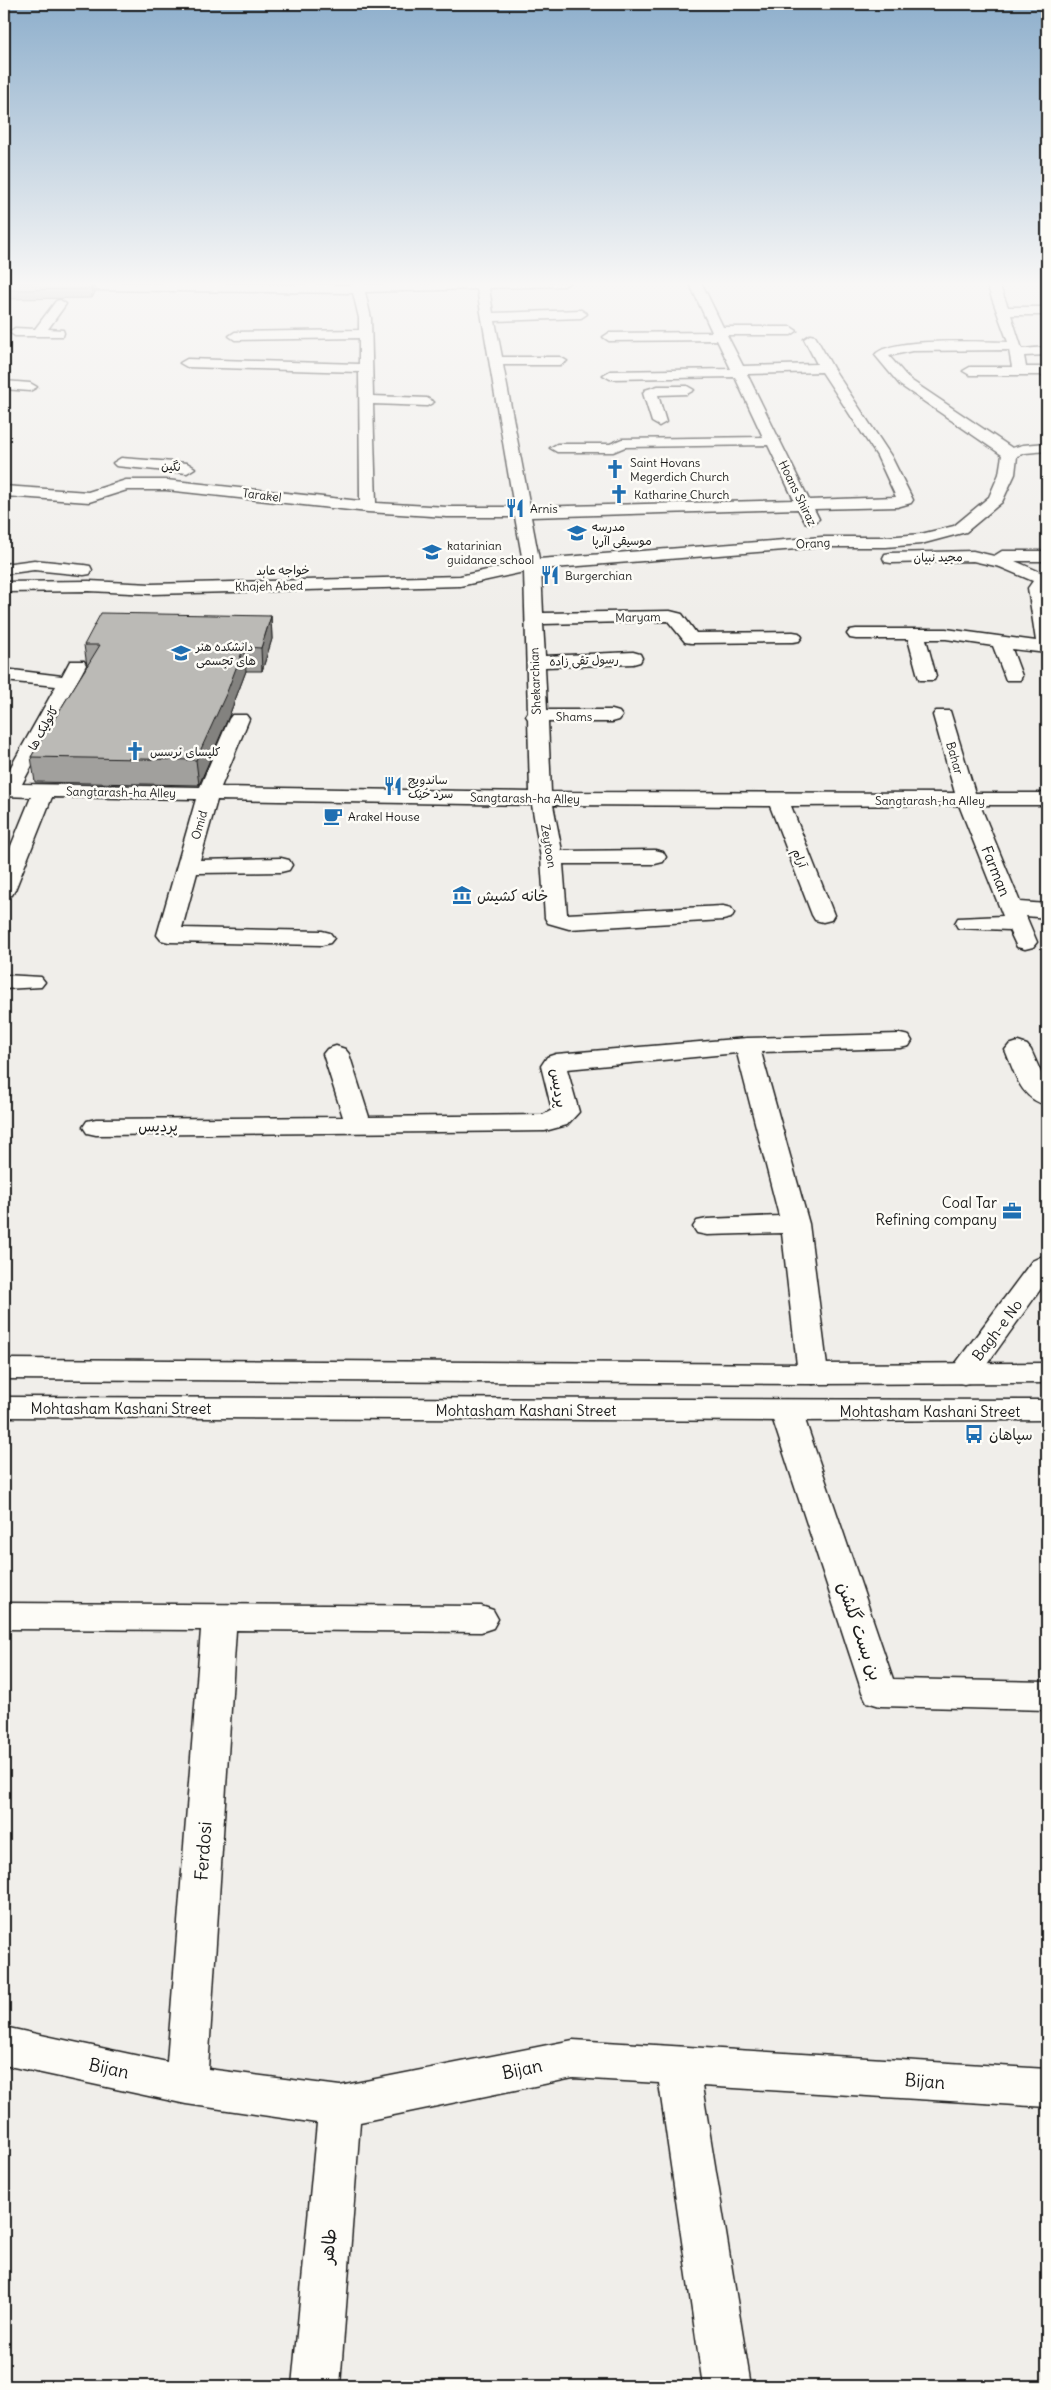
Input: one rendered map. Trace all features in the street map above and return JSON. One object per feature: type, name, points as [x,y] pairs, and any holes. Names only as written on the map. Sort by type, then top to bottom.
[{"type":"street","points":[[365,394],[368,507]]},
{"type":"street","name":"Shekarchian","points":[[502,394],[532,565],[536,716],[541,798]]},
{"type":"street","points":[[650,394],[660,422]]},
{"type":"street","name":"Hoans Shiraz","points":[[750,394],[822,542],[828,559]]},
{"type":"street","name":"Tarakel","points":[[4,491],[89,497],[126,485],[166,485],[368,507],[446,512],[522,512],[902,502],[905,500],[904,493],[884,456],[843,394]]},
{"type":"street","points":[[918,394],[952,413],[1010,454],[1023,449],[1047,447]]},
{"type":"street","points":[[365,400],[427,402]]},
{"type":"street","points":[[557,448],[613,448],[622,444],[773,441]]},
{"type":"street","points":[[511,448],[527,448]]},
{"type":"street","name":"Orang","points":[[532,565],[822,542],[886,542],[921,539],[960,529],[996,499],[1007,474],[1010,454]]},
{"type":"street","name":"نگین","points":[[122,463],[191,469],[166,485]]},
{"type":"street","points":[[4,506],[22,493]]},
{"type":"street","points":[[921,539],[973,556],[1047,556]]},
{"type":"street","name":"مجید نبیان","points":[[857,558],[973,556],[1005,563],[1045,581]]},
{"type":"street","points":[[617,570],[800,560]]},
{"type":"street","name":"خواجه عابد","points":[[4,569],[34,565],[147,575],[281,570],[366,571],[503,561],[532,565]]},
{"type":"street","name":"Khajeh Abed","points":[[4,587],[90,586],[151,589],[460,581],[532,565]]},
{"type":"street","points":[[856,634],[946,634],[1047,648],[1037,588],[1045,581]]},
{"type":"street","name":"Maryam","points":[[533,619],[670,616],[676,618],[691,638],[793,637]]},
{"type":"street","points":[[916,634],[928,676]]},
{"type":"street","points":[[1000,641],[1013,676]]},
{"type":"street","name":"رسول تقی زاده","points":[[534,662],[633,658]]},
{"type":"street","name":"کاتولیک ها","points":[[4,675],[73,674],[6,790]]},
{"type":"street","name":"Bahar","points":[[943,715],[966,800]]},
{"type":"street","name":"Shams","points":[[536,716],[612,716]]},
{"type":"street","name":"Omid","points":[[239,719],[208,793],[186,867],[169,935],[322,938]]},
{"type":"street","name":"Sangtarash-ha Alley","points":[[6,790],[541,798],[1047,800]]},
{"type":"street","points":[[4,890],[44,790]]},
{"type":"street","name":"Zeytoon","points":[[541,798],[552,858],[556,918],[560,921],[722,913]]},
{"type":"street","name":"آرام","points":[[778,800],[822,916]]},
{"type":"street","name":"Farman","points":[[966,800],[1017,925]]},
{"type":"street","points":[[552,858],[655,857]]},
{"type":"street","points":[[186,867],[281,865]]},
{"type":"street","points":[[966,923],[1017,925],[1047,911]]},
{"type":"street","points":[[4,982],[32,982]]},
{"type":"street","points":[[813,1374],[795,1224],[747,1045],[900,1041]]},
{"type":"street","name":"پردیس","points":[[96,1126],[545,1123],[558,1119],[566,1112],[554,1066],[556,1062],[747,1045]]},
{"type":"street","points":[[1018,1050],[1035,1088],[1047,1097]]},
{"type":"street","points":[[336,1054],[358,1124]]},
{"type":"street","points":[[707,1227],[795,1224]]},
{"type":"street","name":"Bagh-e No","points":[[964,1374],[1042,1267],[1047,1263]]},
{"type":"street","points":[[4,1369],[1047,1374]]},
{"type":"street","points":[[621,1373],[624,1410]]},
{"type":"street","name":"Mohtasham Kashani Street","points":[[4,1407],[786,1411],[1047,1410]]},
{"type":"street","name":"بن بست گلشن","points":[[786,1411],[880,1692],[1047,1696]]},
{"type":"street","points":[[4,1616],[481,1619]]},
{"type":"street","name":"Ferdosi","points":[[186,2085],[219,1617]]},
{"type":"street","name":"Bijan","points":[[4,2046],[186,2085],[340,2106],[573,2059],[1047,2088]]},
{"type":"street","points":[[677,2065],[727,2386]]},
{"type":"street","name":"طاهر","points":[[316,2386],[340,2106]]},
{"type":"building","name":"دانشکده هنر های تجسمی","points":[[101,613],[271,616],[261,648],[244,647],[227,692],[196,760],[31,757],[100,645],[84,645]]},
{"type":"place","name":"Saint Hovans Megerdich Church","points":[[615,469]]},
{"type":"place","name":"Katharine Church","points":[[619,494]]},
{"type":"place","name":"Arnis","points":[[515,508]]},
{"type":"place","name":"مدرسه موسیقی اآرپا","points":[[577,533]]},
{"type":"place","name":"katarinian guidance school","points":[[432,552]]},
{"type":"place","name":"Burgerchian","points":[[550,575]]},
{"type":"place","name":"دانشکده هنر های تجسمی","points":[[181,653]]},
{"type":"place","name":"کلیسای نرسس","points":[[135,751]]},
{"type":"place","name":"ساندویچ سرد حُنِک","points":[[393,786]]},
{"type":"place","name":"Arakel House","points":[[333,816]]},
{"type":"place","name":"خانه کشیش","points":[[462,895]]},
{"type":"place","name":"Coal Tar Refining company","points":[[1012,1211]]},
{"type":"place","name":"سپاهان","points":[[974,1434]]}]
